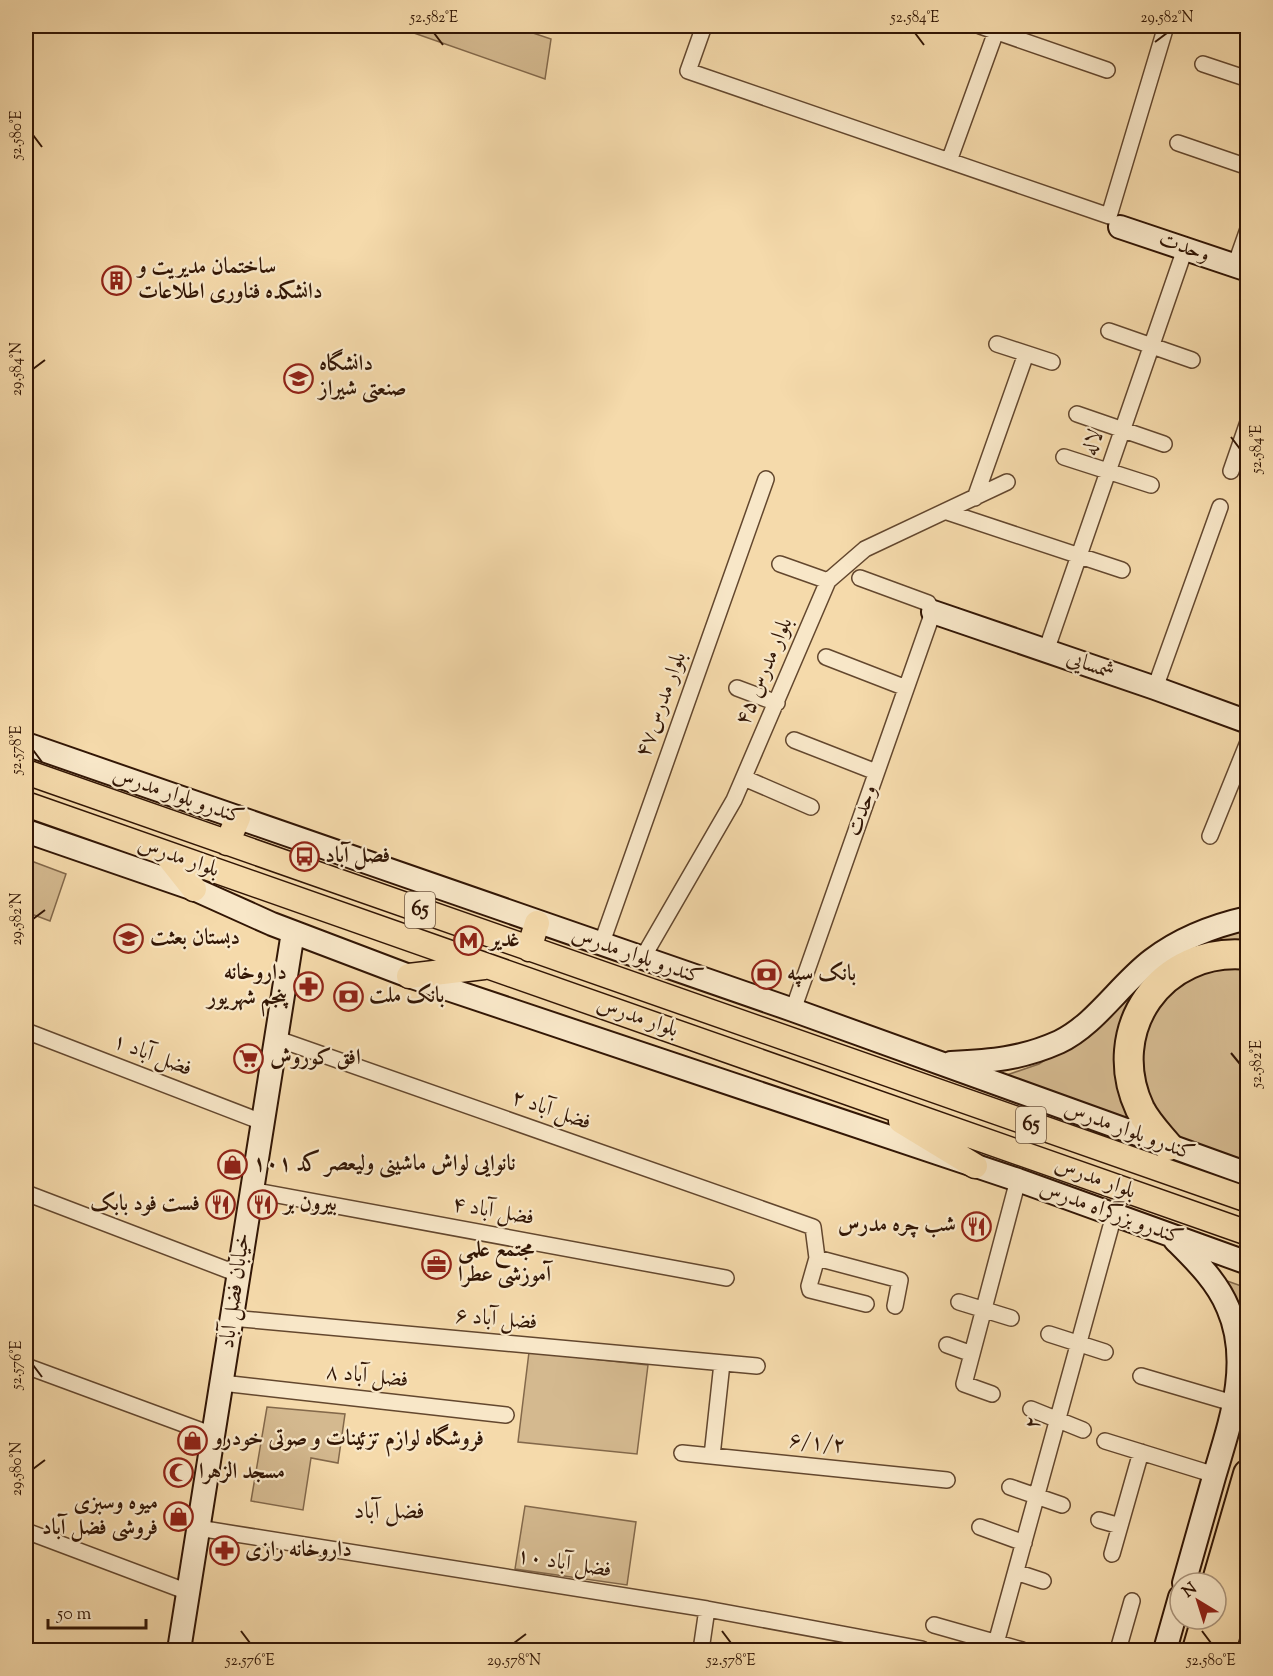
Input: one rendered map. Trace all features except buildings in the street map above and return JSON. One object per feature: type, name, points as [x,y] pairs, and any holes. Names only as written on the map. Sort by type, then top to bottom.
[{"type":"highway","points":[[1168,1146],[1140,1109],[1131,1079],[1130,1039],[1140,1009],[1161,983],[1185,965],[1214,956],[1248,955]]},
{"type":"highway","points":[[1220,1571],[1248,1474]]},
{"type":"highway","points":[[1221,1650],[1248,1558]]},
{"type":"highway","points":[[1197,1650],[1203,1631]]},
{"type":"main road","name":"وحدت","points":[[1115,221],[1241,268]]},
{"type":"main road","name":"شمسایی","points":[[933,612],[1248,722]]},
{"type":"main road","name":"کندرو بلوار مدرس","points":[[26,744],[642,960],[793,1010],[1248,1174]]},
{"type":"main road","name":"بلوار مدرس","points":[[26,772],[1248,1200]]},
{"type":"main road","name":"بلوار مدرس","points":[[26,804],[1248,1233]]},
{"type":"main road","points":[[227,843],[238,818]]},
{"type":"main road","points":[[26,831],[194,889],[293,932],[409,976],[975,1166]]},
{"type":"main road","points":[[167,855],[194,889]]},
{"type":"main road","points":[[938,1063],[998,1061],[1060,1041],[1077,1031],[1151,961],[1213,926],[1248,918]]},
{"type":"main road","points":[[529,949],[537,923]]},
{"type":"main road","name":"خیابان فضل آباد","points":[[179,1650],[293,932]]},
{"type":"main road","points":[[409,976],[490,966]]},
{"type":"main road","points":[[805,1077],[815,1049]]},
{"type":"main road","points":[[860,1096],[975,1166]]},
{"type":"main road","name":"کندرو بزرگراه مدرس","points":[[975,1166],[1248,1263]]},
{"type":"main road","points":[[1172,1237],[1209,1277],[1228,1308],[1235,1330],[1238,1366],[1236,1404],[1187,1571]]},
{"type":"main road","points":[[1165,1650],[1170,1631]]},
{"type":"street","points":[[704,26],[688,71],[949,160],[1115,221],[1166,26]]},
{"type":"street","points":[[980,26],[997,28],[1107,70]]},
{"type":"street","points":[[949,160],[997,28]]},
{"type":"street","points":[[1203,64],[1248,79]]},
{"type":"street","points":[[1178,142],[1248,167]]},
{"type":"street","points":[[1241,268],[1248,229]]},
{"type":"street","name":"لاله","points":[[1046,651],[1185,249]]},
{"type":"street","points":[[1109,331],[1192,360]]},
{"type":"street","points":[[997,344],[1052,362]]},
{"type":"street","points":[[975,498],[1026,354]]},
{"type":"street","points":[[1077,414],[1164,444]]},
{"type":"street","points":[[1231,471],[1248,422]]},
{"type":"street","points":[[1064,457],[1151,485]]},
{"type":"street","name":"بلوار مدرس۴۷","points":[[601,945],[766,479]]},
{"type":"street","name":"۴۵ بلوار مدرس","points":[[642,960],[734,800],[828,581],[865,549],[1007,482]]},
{"type":"street","points":[[1155,688],[1220,507]]},
{"type":"street","points":[[947,512],[1122,570]]},
{"type":"street","points":[[780,564],[828,581]]},
{"type":"street","points":[[860,578],[928,603],[933,612]]},
{"type":"street","name":"وحدت","points":[[793,1010],[933,612]]},
{"type":"street","points":[[826,657],[906,688]]},
{"type":"street","points":[[737,688],[777,703]]},
{"type":"street","points":[[794,740],[876,772]]},
{"type":"street","points":[[1210,836],[1248,742]]},
{"type":"street","points":[[744,778],[811,807]]},
{"type":"street","name":"فضل آباد ۱","points":[[26,1031],[262,1122]]},
{"type":"street","name":"فضل آباد ۲","points":[[275,1038],[813,1227],[817,1258]]},
{"type":"street","points":[[992,1394],[964,1384],[1018,1180]]},
{"type":"street","name":"فضل آباد ۴","points":[[251,1190],[726,1278]]},
{"type":"street","points":[[26,1193],[238,1274]]},
{"type":"street","name":"۲","points":[[996,1643],[1114,1215]]},
{"type":"street","points":[[866,1304],[810,1290],[809,1286],[817,1258],[900,1280],[895,1306]]},
{"type":"street","points":[[959,1302],[1011,1318]]},
{"type":"street","name":"فضل آباد ۶","points":[[231,1318],[757,1366]]},
{"type":"street","points":[[1049,1334],[1105,1353]]},
{"type":"street","points":[[947,1346],[972,1354]]},
{"type":"street","points":[[712,1456],[722,1363]]},
{"type":"street","points":[[26,1366],[213,1435]]},
{"type":"street","points":[[1141,1376],[1236,1404]]},
{"type":"street","name":"فضل آباد ۸","points":[[222,1383],[506,1415]]},
{"type":"street","points":[[1032,1409],[1083,1430]]},
{"type":"street","points":[[1105,1441],[1215,1475]]},
{"type":"street","points":[[1112,1554],[1141,1452]]},
{"type":"street","name":"۶/۱/۲","points":[[682,1453],[947,1480]]},
{"type":"street","points":[[1010,1487],[1062,1505]]},
{"type":"street","points":[[1099,1520],[1120,1526]]},
{"type":"street","points":[[980,1527],[1024,1543]]},
{"type":"street","name":"فضل آباد ۱۰","points":[[198,1528],[707,1609],[922,1649]]},
{"type":"street","points":[[26,1531],[188,1592]]},
{"type":"street","points":[[1016,1572],[1043,1581]]},
{"type":"street","points":[[1118,1650],[1132,1601]]},
{"type":"street","points":[[701,1650],[707,1609]]},
{"type":"street","points":[[934,1624],[1017,1650]]},
{"type":"shaded area","points":[[394,26],[512,26],[551,39],[545,79]]},
{"type":"shaded area","points":[[26,859],[66,874],[50,921],[26,912]]},
{"type":"shaded area","points":[[1247,930],[1247,947],[1136,1003],[1143,1131],[995,1079],[1039,1064],[1065,1047],[1162,962],[1225,934]]},
{"type":"shaded area","points":[[1242,963],[1247,964],[1247,1171],[1172,1137],[1139,1079],[1145,1022],[1181,979]]},
{"type":"shaded area","points":[[1216,1277],[1247,1288],[1247,1342]]},
{"type":"shaded area","points":[[529,1352],[648,1365],[637,1454],[518,1442]]},
{"type":"shaded area","points":[[267,1407],[345,1414],[338,1463],[311,1458],[303,1510],[251,1501]]},
{"type":"shaded area","points":[[525,1506],[636,1522],[627,1585],[515,1569]]},
{"type":"place","name":"ساختمان مدیریت و دانشکده فناوری اطلاعات","points":[[117,281]]},
{"type":"place","name":"دانشگاه صنعتی شیراز","points":[[298,378]]},
{"type":"place","name":"فصل آباد","points":[[304,857]]},
{"type":"place","name":"دبستان بعثت","points":[[129,939]]},
{"type":"place","name":"غدیر","points":[[469,941]]},
{"type":"place","name":"بانک سپه","points":[[766,975]]},
{"type":"place","name":"داروخانه پنجم شهریور","points":[[308,987]]},
{"type":"place","name":"بانک ملت","points":[[348,997]]},
{"type":"place","name":"افق کوروش","points":[[249,1059]]},
{"type":"place","name":"نانوایی لواش ماشینی ولیعصر کد ۱۰۱","points":[[232,1165]]},
{"type":"place","name":"فست فود بابک","points":[[221,1205]]},
{"type":"place","name":"بیرون بر","points":[[263,1205]]},
{"type":"place","name":"شب چره مدرس","points":[[977,1226]]},
{"type":"place","name":"مجتمع علمی آموزشی عطرا","points":[[437,1264]]},
{"type":"place","name":"فروشگاه لوازم تزئینات و صوتی خودرو","points":[[193,1440]]},
{"type":"place","name":"مسجد الزهرا","points":[[178,1473]]},
{"type":"place","name":"میوه وسبزی فروشی فضل آباد","points":[[179,1517]]},
{"type":"place","name":"داروخانه رازی","points":[[224,1551]]},
{"type":"district","name":"فضل آباد","points":[[389,1512]]}]
